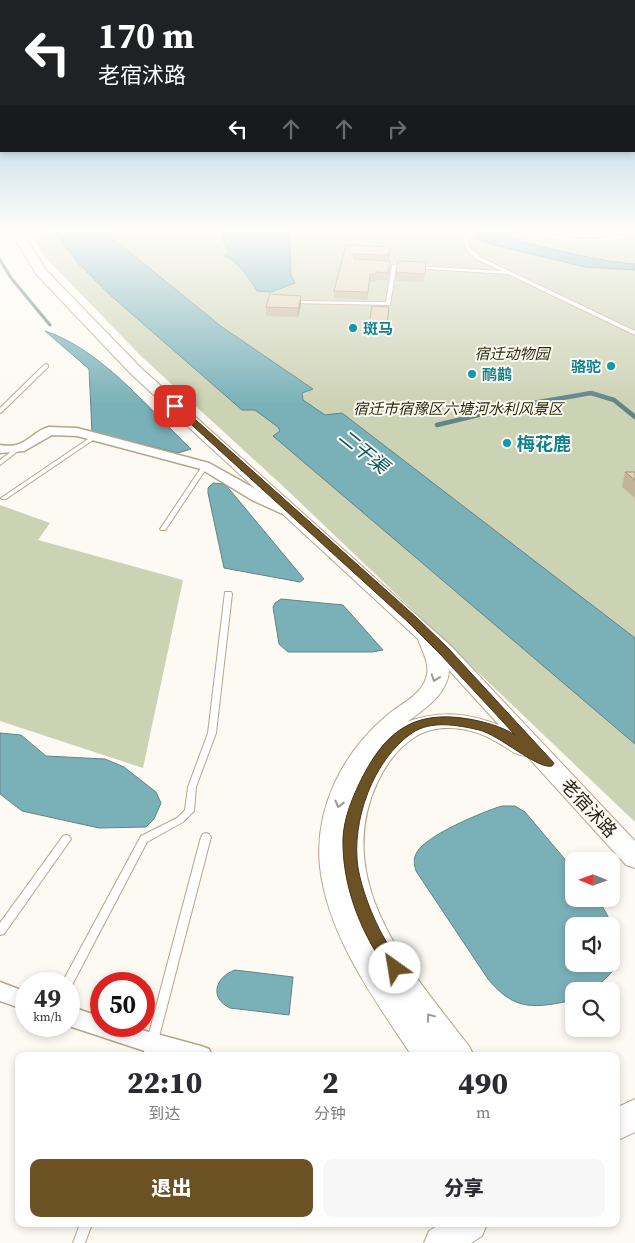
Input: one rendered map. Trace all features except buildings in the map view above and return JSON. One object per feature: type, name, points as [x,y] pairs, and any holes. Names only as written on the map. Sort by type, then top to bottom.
[{"type":"main road","name":"老宿沭路","points":[[56,288],[136,371],[425,633],[635,858]]},
{"type":"main road","points":[[425,633],[437,662],[437,679],[422,698],[369,744],[360,757],[339,800],[332,836],[333,868],[343,906],[358,942],[385,991],[426,1052]]},
{"type":"main road","points":[[456,1052],[404,983],[376,938],[361,901],[351,868],[350,836],[356,804],[370,773],[386,749],[408,729],[436,720],[457,721],[483,726],[510,738],[547,763]]},
{"type":"main road","points":[[620,1123],[635,1114]]},
{"type":"main road","points":[[440,1243],[465,1227]]},
{"type":"street","points":[[0,449],[16,450],[43,437],[50,431],[70,431],[205,466],[256,497],[294,513]]},
{"type":"street","points":[[0,992],[15,997]]},
{"type":"street","points":[[80,1021],[150,1050],[167,1052]]},
{"type":"lane","points":[[282,301],[388,304],[391,288]]},
{"type":"lane","points":[[538,288],[635,333]]},
{"type":"lane","points":[[0,411],[46,366]]},
{"type":"lane","points":[[4,498],[94,437]]},
{"type":"lane","points":[[0,463],[16,450]]},
{"type":"lane","points":[[163,529],[205,466]]},
{"type":"lane","points":[[73,972],[144,839],[180,820],[189,811],[192,787],[212,733],[228,594]]},
{"type":"lane","points":[[150,1050],[206,837]]},
{"type":"lane","points":[[0,931],[66,839]]},
{"type":"lane","points":[[79,1243],[85,1227]]},
{"type":"green space","name":"宿迁市宿豫区六塘河水利风景区","points":[[75,288],[635,288],[635,822],[285,488],[141,356]]},
{"type":"green space","points":[[0,505],[50,523],[38,540],[183,580],[143,768],[0,721]]},
{"type":"water","name":"二干渠","points":[[103,288],[174,288],[222,327],[313,389],[302,393],[303,400],[325,415],[342,413],[635,638],[635,744],[273,436],[280,431],[278,427],[255,410],[242,410]]},
{"type":"water","points":[[255,288],[282,288],[271,292],[257,291]]},
{"type":"water","points":[[45,331],[86,351],[105,366],[191,449],[178,453],[92,432],[89,369]]},
{"type":"water","points":[[213,483],[225,484],[304,579],[300,582],[224,568],[208,493],[208,488]]},
{"type":"water","points":[[281,599],[343,605],[383,650],[372,652],[288,652],[279,644],[273,607]]},
{"type":"water","points":[[0,733],[21,735],[46,756],[105,759],[124,767],[156,792],[161,803],[154,819],[146,827],[99,828],[22,811],[0,794]]},
{"type":"water","points":[[502,806],[515,806],[525,812],[565,859],[565,908],[603,908],[608,917],[565,917],[565,972],[612,972],[606,978],[601,982],[565,982],[565,1002],[537,1006],[526,1005],[507,997],[488,979],[416,871],[414,864],[417,852],[423,845],[432,838],[469,819]]},
{"type":"water","points":[[235,970],[293,977],[289,1015],[230,1008],[223,1004],[217,993],[219,982],[228,973]]},
{"type":"waterway","points":[[19,288],[50,325]]},
{"type":"waterway","points":[[437,425],[516,406],[591,393],[614,400],[635,417]]},
{"type":"place","name":"斑马","points":[[353,328]]},
{"type":"place","name":"骆驼","points":[[611,366]]},
{"type":"place","name":"鸸鹋","points":[[472,374]]},
{"type":"place","name":"梅花鹿","points":[[507,443]]},
{"type":"route","points":[[175,406],[412,620],[484,693],[547,763],[503,734],[483,726],[446,720],[436,720],[408,729],[386,749],[376,762],[356,804],[350,836],[351,868],[361,901],[376,938],[395,968]]},
{"type":"park label","name":"宿迁动物园","points":[[512,353]]}]
